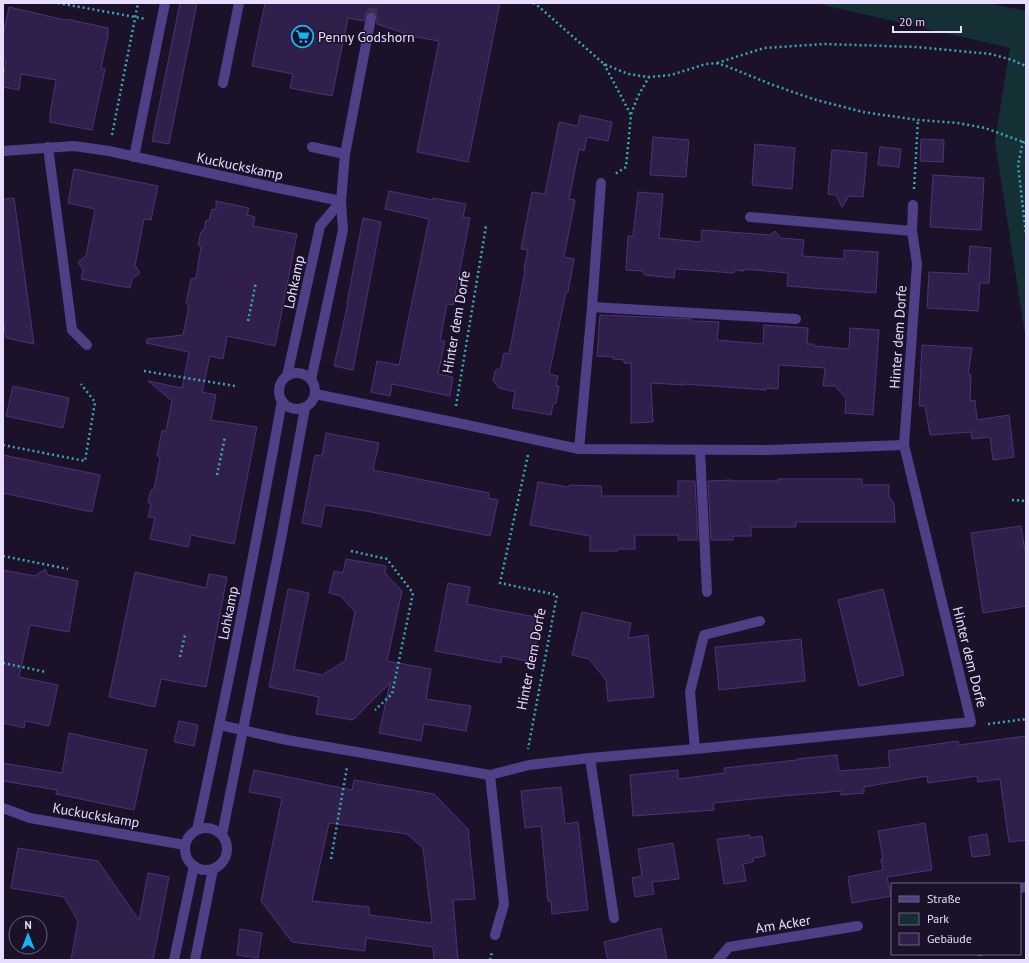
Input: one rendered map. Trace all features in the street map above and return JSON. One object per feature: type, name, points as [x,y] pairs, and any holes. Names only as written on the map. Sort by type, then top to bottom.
[{"type":"street","points":[[134,157],[165,3]]},
{"type":"street","points":[[222,83],[239,3]]},
{"type":"street","points":[[311,380],[343,230],[341,201],[345,154],[371,18]]},
{"type":"street","name":"Kuckuckskamp","points":[[3,150],[74,146],[109,151],[341,201]]},
{"type":"street","points":[[48,147],[72,330],[87,345]]},
{"type":"street","points":[[312,147],[345,154]]},
{"type":"street","points":[[579,449],[592,307],[601,183]]},
{"type":"street","name":"Lohkamp","points":[[185,845],[191,834],[197,830],[220,725],[282,401],[279,392],[280,386],[287,376],[320,226],[341,201]]},
{"type":"street","name":"Hinter dem Dorfe","points":[[220,725],[243,731],[350,751],[490,775],[529,765],[590,758],[971,722],[904,445],[917,264],[912,231],[913,205]]},
{"type":"street","points":[[750,217],[912,231]]},
{"type":"street","points":[[592,307],[796,318]]},
{"type":"street","points":[[282,401],[286,405],[295,409],[305,408],[313,400],[315,394],[314,384],[308,376],[297,373],[287,376]]},
{"type":"street","points":[[315,394],[579,449],[768,450],[904,445]]},
{"type":"street","points":[[222,835],[281,539],[305,408]]},
{"type":"street","points":[[700,450],[707,592]]},
{"type":"street","points":[[695,749],[690,692],[704,635],[760,621]]},
{"type":"street","points":[[590,758],[614,918]]},
{"type":"street","points":[[490,775],[504,904],[495,934]]},
{"type":"street","name":"Kuckuckskamp","points":[[3,808],[30,818],[185,845]]},
{"type":"street","points":[[185,845],[186,858],[195,868],[202,870],[213,869],[221,865],[225,860],[228,846],[222,835],[217,830],[210,828],[197,830]]},
{"type":"street","points":[[174,960],[194,866]]},
{"type":"street","points":[[195,960],[213,869]]},
{"type":"street","name":"Am Acker","points":[[718,960],[729,947],[858,926]]},
{"type":"path","points":[[58,3],[135,17]]},
{"type":"path","points":[[109,151],[138,3]]},
{"type":"path","points":[[533,3],[604,64],[628,74],[649,77],[671,75],[764,48],[825,44],[916,47],[992,54],[1026,66]]},
{"type":"path","points":[[716,63],[813,99],[863,112],[918,120],[958,123],[985,128],[1024,142],[1018,165],[1026,235]]},
{"type":"path","points":[[604,64],[631,115]]},
{"type":"path","points":[[601,183],[626,167],[631,115],[638,96],[649,77]]},
{"type":"path","points":[[913,205],[918,120]]},
{"type":"path","name":"Hinter dem Dorfe","points":[[454,422],[486,226]]},
{"type":"path","points":[[248,321],[256,282]]},
{"type":"path","points":[[144,371],[235,386]]},
{"type":"path","points":[[3,446],[85,461],[95,402],[81,384]]},
{"type":"path","points":[[217,475],[225,437]]},
{"type":"path","name":"Hinter dem Dorfe","points":[[529,765],[528,748],[557,596],[500,583],[532,438]]},
{"type":"path","points":[[1012,500],[1026,501]]},
{"type":"path","points":[[351,551],[387,559],[413,593],[392,694],[375,710]]},
{"type":"path","points":[[3,556],[68,569]]},
{"type":"path","points":[[180,657],[185,635]]},
{"type":"path","points":[[3,663],[46,672]]},
{"type":"path","points":[[971,722],[988,724],[1026,719]]},
{"type":"path","points":[[331,859],[350,751]]},
{"type":"green space","points":[[815,3],[987,3],[1026,11],[1026,341],[995,141],[1010,48]]},
{"type":"building","points":[[180,3],[197,3],[169,144],[152,141]]},
{"type":"building","points":[[265,3],[500,3],[468,162],[417,152],[439,41],[416,37],[377,24],[376,13],[373,12],[366,13],[364,21],[348,18],[332,96],[290,88],[293,74],[252,66]]},
{"type":"building","points":[[9,7],[108,28],[108,36],[101,68],[105,69],[92,130],[50,122],[56,80],[21,74],[19,90],[3,87],[6,60],[3,60],[3,36]]},
{"type":"building","points":[[580,115],[612,122],[608,141],[587,137],[584,151],[579,149],[569,199],[575,200],[564,257],[574,259],[549,374],[558,376],[556,386],[559,386],[556,403],[553,404],[551,415],[512,408],[515,392],[499,388],[493,380],[495,371],[501,367],[504,353],[509,354],[528,250],[521,249],[532,192],[545,194],[559,122],[578,126]]},
{"type":"building","points":[[653,137],[689,140],[686,177],[650,175]]},
{"type":"building","points":[[921,139],[944,140],[943,162],[920,161]]},
{"type":"building","points":[[755,144],[795,148],[792,189],[752,185]]},
{"type":"building","points":[[880,147],[901,149],[899,167],[878,165]]},
{"type":"building","points":[[832,150],[867,153],[863,197],[849,196],[842,207],[836,195],[828,194]]},
{"type":"building","points":[[74,169],[158,186],[151,220],[144,219],[135,265],[140,273],[132,279],[130,288],[81,279],[83,270],[78,262],[86,256],[95,209],[68,203]]},
{"type":"building","points":[[933,175],[984,178],[981,230],[930,227]]},
{"type":"building","points":[[389,191],[433,200],[433,198],[466,204],[463,217],[470,218],[453,305],[447,304],[440,341],[445,341],[438,374],[453,377],[450,396],[392,384],[390,396],[371,392],[377,361],[399,365],[429,219],[385,209]]},
{"type":"building","points":[[638,192],[663,194],[659,238],[701,242],[702,230],[770,235],[775,231],[781,238],[804,240],[802,256],[844,259],[844,250],[878,252],[876,293],[787,286],[788,273],[744,269],[744,271],[734,270],[734,273],[675,269],[674,278],[645,275],[642,271],[626,270],[628,236],[633,236]]},
{"type":"building","points":[[14,198],[34,344],[6,338],[3,318],[3,199]]},
{"type":"building","points":[[216,201],[249,208],[247,215],[255,217],[253,226],[297,234],[275,346],[227,336],[223,359],[210,356],[202,392],[216,395],[211,420],[257,427],[234,544],[191,535],[188,547],[150,539],[155,518],[148,517],[151,505],[148,502],[151,490],[154,489],[160,458],[157,456],[162,431],[166,431],[172,401],[148,381],[182,388],[189,352],[146,343],[147,339],[183,335],[189,306],[186,303],[191,279],[196,278],[201,247],[198,245],[201,232],[204,230],[206,220],[209,221],[212,209],[216,210]]},
{"type":"building","points":[[363,218],[381,222],[353,370],[334,366],[348,303]]},
{"type":"building","points":[[970,246],[991,248],[989,283],[980,283],[978,311],[927,308],[929,272],[968,274]]},
{"type":"building","points":[[600,315],[692,319],[692,321],[719,322],[717,340],[763,344],[764,325],[808,328],[807,344],[849,349],[850,328],[879,330],[873,415],[845,413],[846,398],[835,386],[823,386],[825,368],[779,365],[778,389],[766,388],[766,390],[651,383],[653,422],[631,423],[631,363],[624,363],[624,360],[613,359],[614,357],[597,356]]},
{"type":"building","points":[[922,345],[972,348],[968,374],[971,375],[970,401],[975,400],[977,420],[1009,415],[1014,457],[993,460],[990,437],[972,439],[971,432],[930,435],[925,406],[919,406]]},
{"type":"building","points":[[13,386],[69,398],[63,428],[6,416]]},
{"type":"building","points":[[326,433],[379,443],[373,470],[489,493],[488,498],[498,500],[490,536],[366,511],[325,505],[321,527],[302,523],[315,455],[322,456]]},
{"type":"building","points":[[3,455],[100,475],[92,512],[3,493]]},
{"type":"building","points":[[778,479],[862,479],[862,485],[889,485],[889,497],[894,503],[895,522],[796,522],[796,527],[751,527],[751,536],[733,536],[733,540],[711,540],[708,481],[778,481]]},
{"type":"building","points":[[678,481],[695,481],[698,540],[678,540],[678,535],[635,535],[635,549],[618,549],[618,551],[590,551],[590,536],[530,525],[538,482],[568,487],[570,485],[601,486],[602,496],[678,496]]},
{"type":"building","points":[[1021,526],[1026,557],[1026,606],[983,613],[971,533]]},
{"type":"building","points":[[346,559],[386,566],[385,573],[402,591],[387,661],[431,669],[426,699],[471,706],[466,731],[424,724],[421,741],[379,733],[390,683],[353,720],[316,714],[319,697],[269,687],[288,589],[309,593],[294,669],[322,675],[345,661],[355,612],[341,596],[329,593],[334,571],[343,573]]},
{"type":"building","points":[[45,569],[48,575],[78,581],[69,632],[30,625],[19,677],[58,685],[49,726],[25,721],[24,728],[3,723],[3,570],[35,576]]},
{"type":"building","points":[[135,572],[206,588],[209,574],[227,577],[206,687],[161,679],[155,707],[109,697]]},
{"type":"building","points":[[448,583],[470,587],[467,604],[541,618],[532,662],[502,656],[501,663],[435,651]]},
{"type":"building","points":[[883,589],[904,675],[859,686],[838,600]]},
{"type":"building","points":[[582,612],[631,623],[628,638],[648,635],[654,697],[608,701],[606,680],[589,659],[572,655]]},
{"type":"building","points":[[801,639],[805,681],[719,690],[715,647]]},
{"type":"building","points":[[179,721],[198,725],[194,746],[174,742]]},
{"type":"building","points":[[69,733],[147,750],[134,810],[56,794],[57,790],[3,781],[3,763],[62,773]]},
{"type":"building","points":[[1026,736],[1026,840],[1009,842],[1000,779],[978,782],[977,776],[928,783],[927,776],[864,787],[864,793],[841,795],[841,791],[783,796],[713,803],[714,810],[633,816],[630,775],[678,770],[678,779],[725,773],[724,768],[837,755],[839,771],[890,767],[888,751],[958,741],[959,745]]},
{"type":"building","points":[[254,770],[352,790],[354,780],[434,794],[468,829],[475,899],[453,900],[458,960],[434,960],[433,947],[366,938],[365,951],[292,942],[261,901],[282,798],[249,792]],"holes":[[[329,823],[407,834],[423,848],[432,923],[369,915],[369,907],[312,901]]]},
{"type":"building","points":[[561,787],[565,824],[578,822],[588,910],[552,914],[551,901],[548,901],[541,826],[525,828],[521,791]]},
{"type":"building","points":[[925,823],[932,870],[887,877],[891,896],[852,903],[848,877],[883,870],[881,859],[883,859],[878,831]]},
{"type":"building","points":[[987,834],[990,855],[972,857],[969,837]]},
{"type":"building","points":[[750,835],[750,838],[762,836],[765,856],[753,858],[753,862],[743,864],[746,881],[724,884],[717,839]]},
{"type":"building","points":[[673,843],[679,879],[652,882],[654,894],[635,897],[632,878],[642,876],[638,849]]},
{"type":"building","points":[[18,848],[98,861],[139,920],[148,873],[169,877],[153,960],[71,960],[78,921],[64,897],[11,888]]},
{"type":"building","points":[[661,928],[667,960],[608,960],[604,942]]},
{"type":"building","points":[[240,929],[262,933],[258,958],[237,955]]},
{"type":"tunnel","points":[[371,18],[374,3]]},
{"type":"place","name":"Penny Godshorn","points":[[302,37]]}]
